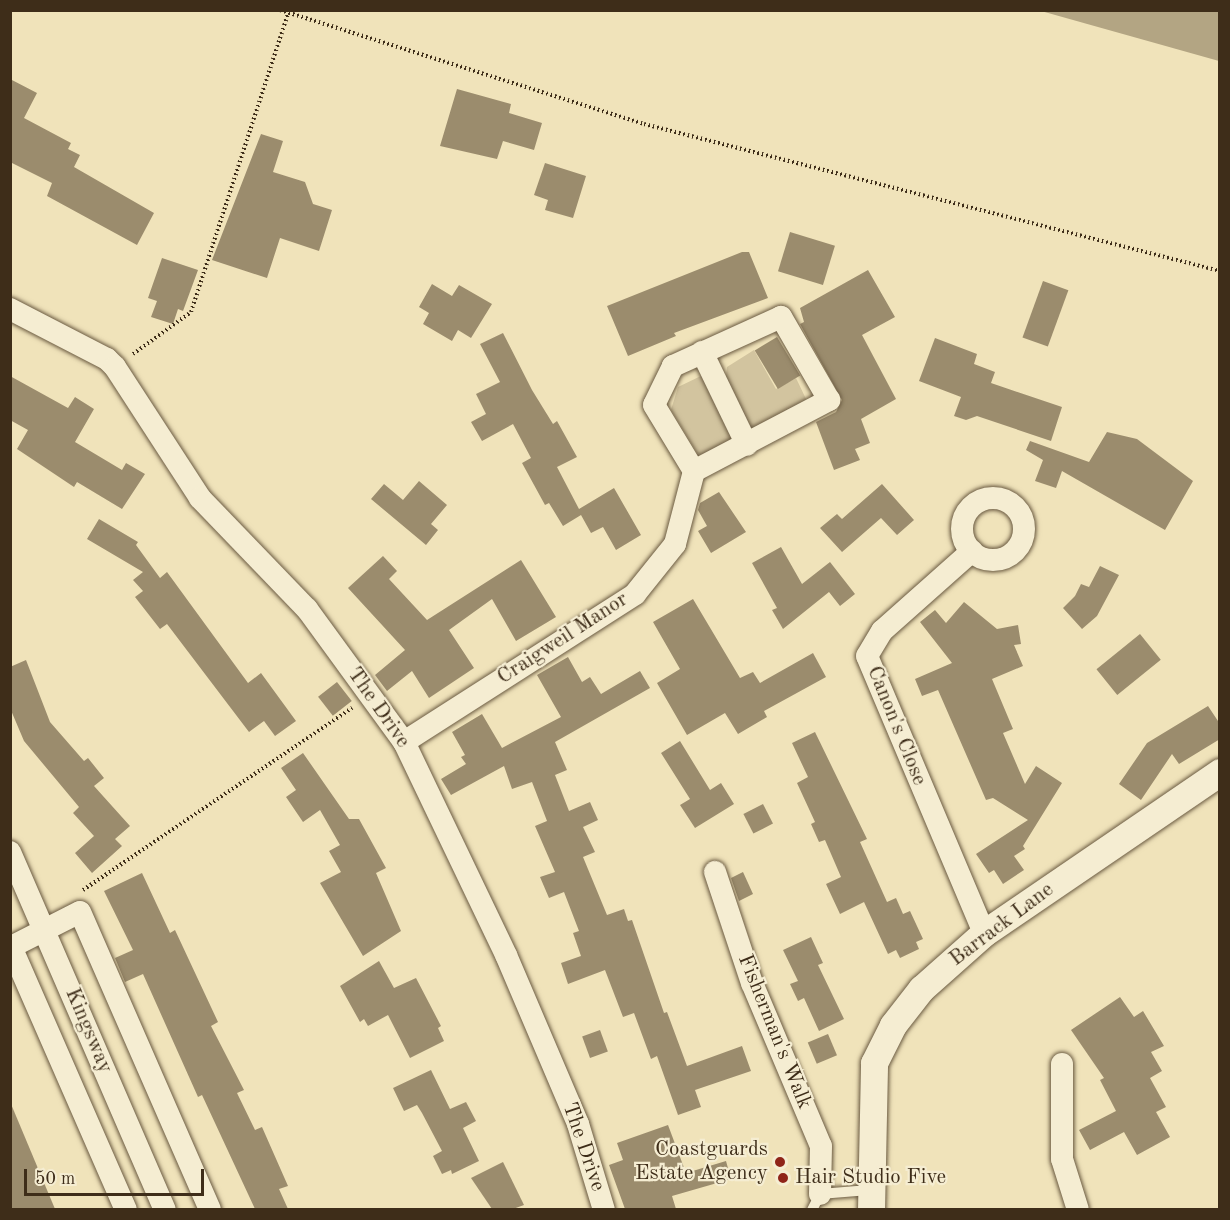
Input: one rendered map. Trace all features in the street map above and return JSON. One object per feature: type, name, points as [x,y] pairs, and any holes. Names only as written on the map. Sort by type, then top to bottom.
[{"type":"street","name":"The Drive","points":[[10,309],[107,359],[115,367],[200,498],[307,609],[404,742],[506,955],[578,1124],[604,1209]]},
{"type":"street","points":[[781,317],[829,400],[747,446],[694,471],[654,405],[673,366],[702,352],[781,317]]},
{"type":"street","points":[[702,352],[747,446]]},
{"type":"street","name":"Craigweil Manor","points":[[404,742],[635,594],[675,544],[694,471]]},
{"type":"street","name":"Canon's Close","points":[[972,551],[882,631],[867,656],[984,933]]},
{"type":"street","name":"Barrack Lane","points":[[870,1200],[874,1064],[893,1025],[921,989],[984,933],[1220,772]]},
{"type":"street","name":"Kingsway","points":[[10,852],[165,1209]]},
{"type":"street","name":"Fisherman's Walk","points":[[715,872],[752,983],[821,1146],[816,1202]]},
{"type":"street","points":[[126,1209],[11,947],[80,912],[210,1209]]},
{"type":"street","points":[[1062,1064],[1062,1159],[1078,1209]]},
{"type":"lane","points":[[816,1202],[870,1200]]},
{"type":"path","points":[[280,10],[644,124],[1220,271]]},
{"type":"path","points":[[115,367],[191,312],[288,13]]},
{"type":"path","points":[[80,912],[83,889],[370,696]]},
{"type":"shaded area","points":[[1041,11],[1219,11],[1219,61]]},
{"type":"shaded area","points":[[754,350],[776,389],[796,378],[806,399],[797,410],[759,430],[750,427],[726,376],[727,367]]},
{"type":"shaded area","points":[[703,375],[733,438],[703,455],[697,453],[671,410],[678,387]]},
{"type":"building","points":[[10,79],[37,93],[24,118],[71,143],[68,149],[80,155],[74,167],[154,213],[137,245],[47,196],[52,183],[10,162]]},
{"type":"building","points":[[457,89],[511,104],[509,113],[542,123],[534,150],[503,141],[497,159],[440,146]]},
{"type":"building","points":[[261,134],[283,141],[273,172],[305,182],[313,204],[332,210],[319,251],[280,238],[267,278],[212,260]]},
{"type":"building","points":[[545,163],[586,176],[573,218],[545,210],[548,200],[534,195]]},
{"type":"building","points":[[790,232],[835,246],[823,285],[778,271]]},
{"type":"building","points":[[742,252],[749,252],[768,298],[674,333],[676,336],[628,356],[607,306]]},
{"type":"building","points":[[162,258],[198,270],[183,311],[178,309],[173,324],[151,317],[157,301],[148,298]]},
{"type":"building","points":[[868,270],[895,317],[862,335],[896,399],[861,419],[870,443],[855,449],[860,460],[834,470],[816,422],[836,412],[842,400],[800,324],[804,322],[800,308]]},
{"type":"building","points":[[1043,281],[1068,290],[1048,347],[1022,337]]},
{"type":"building","points":[[432,284],[452,296],[459,285],[492,304],[471,338],[458,330],[452,341],[423,324],[429,313],[419,307]]},
{"type":"building","points":[[503,333],[532,390],[553,424],[557,421],[577,457],[557,467],[579,509],[614,488],[641,535],[616,550],[603,527],[591,533],[581,515],[563,526],[549,503],[545,505],[522,463],[531,458],[513,424],[482,441],[471,422],[486,414],[476,394],[500,382],[480,344]]},
{"type":"building","points":[[777,337],[800,376],[778,389],[755,350]]},
{"type":"building","points":[[935,338],[977,354],[974,364],[995,372],[991,383],[1062,407],[1051,441],[977,416],[966,420],[954,416],[961,397],[919,381]]},
{"type":"building","points":[[10,376],[68,408],[75,397],[94,409],[75,442],[122,470],[126,463],[145,474],[122,509],[77,482],[74,487],[17,449],[28,430],[10,420]]},
{"type":"building","points":[[1107,432],[1137,439],[1193,481],[1165,530],[1062,471],[1056,488],[1035,481],[1043,460],[1026,450],[1030,441],[1089,462]]},
{"type":"building","points":[[419,481],[447,505],[431,524],[438,530],[426,545],[371,499],[384,484],[403,500]]},
{"type":"building","points":[[882,484],[914,520],[897,535],[881,518],[842,552],[820,528],[837,514],[842,519]]},
{"type":"building","points":[[719,492],[746,532],[711,553],[698,531],[707,526],[698,510],[700,503]]},
{"type":"building","points":[[99,519],[138,542],[136,545],[160,578],[167,572],[248,683],[261,673],[296,721],[275,736],[264,721],[249,732],[167,624],[160,629],[135,597],[143,591],[133,580],[143,572],[87,539]]},
{"type":"building","points":[[781,547],[802,584],[830,562],[855,594],[840,606],[829,592],[783,629],[772,610],[777,608],[752,563]]},
{"type":"building","points":[[383,556],[397,571],[389,579],[427,620],[521,560],[556,617],[516,641],[492,599],[449,630],[474,668],[429,698],[412,671],[387,691],[375,675],[405,650],[348,588]]},
{"type":"building","points":[[1100,566],[1119,575],[1097,616],[1082,629],[1063,608],[1075,596],[1081,584],[1089,587]]},
{"type":"building","points":[[693,599],[740,678],[753,672],[760,683],[813,653],[826,677],[764,711],[767,717],[738,734],[725,713],[687,735],[657,683],[680,669],[653,622]]},
{"type":"building","points":[[964,602],[997,629],[1018,625],[1021,644],[1014,645],[1023,666],[992,679],[1013,729],[1003,733],[1025,784],[1036,766],[1062,783],[1023,846],[1025,849],[1014,856],[1024,870],[1003,884],[994,870],[989,873],[976,854],[1028,820],[993,798],[986,800],[938,690],[922,696],[915,679],[952,663],[920,622],[935,610],[946,623]]},
{"type":"building","points":[[1140,634],[1161,660],[1117,695],[1096,669]]},
{"type":"building","points":[[568,657],[582,682],[590,677],[601,694],[640,671],[650,688],[555,742],[567,770],[555,775],[569,811],[590,802],[598,820],[583,827],[595,852],[583,857],[607,915],[624,909],[628,921],[632,920],[664,1013],[667,1012],[687,1066],[742,1046],[751,1071],[695,1090],[701,1107],[678,1115],[657,1056],[651,1059],[634,1013],[623,1017],[605,970],[568,984],[561,963],[581,956],[573,933],[579,931],[564,892],[549,898],[540,877],[555,872],[535,826],[547,821],[532,782],[512,789],[504,766],[451,795],[441,779],[466,764],[461,757],[465,755],[452,732],[482,714],[502,748],[561,717],[537,675]]},
{"type":"building","points":[[26,660],[50,722],[84,761],[88,758],[104,778],[94,786],[130,826],[115,839],[122,846],[92,873],[75,853],[94,836],[73,813],[79,807],[24,741],[10,708],[10,667]]},
{"type":"building","points":[[337,682],[352,701],[333,716],[318,697]]},
{"type":"building","points":[[1208,706],[1220,724],[1220,739],[1179,764],[1172,754],[1141,800],[1119,784],[1147,743]]},
{"type":"building","points":[[815,732],[867,839],[860,842],[887,902],[896,898],[903,914],[910,911],[923,939],[916,942],[919,949],[900,958],[896,950],[888,954],[864,902],[840,914],[826,884],[841,877],[825,840],[819,842],[811,824],[815,822],[797,783],[808,777],[792,743]]},
{"type":"building","points":[[680,741],[710,790],[721,783],[734,804],[695,828],[680,805],[690,799],[661,753]]},
{"type":"building","points":[[303,753],[349,819],[359,819],[386,868],[376,873],[401,931],[363,956],[320,883],[341,872],[329,851],[340,845],[320,810],[303,822],[286,797],[296,790],[281,768]]},
{"type":"building","points":[[763,804],[773,824],[753,834],[743,814]]},
{"type":"building","points":[[743,872],[753,894],[739,901],[731,878]]},
{"type":"building","points":[[142,873],[170,933],[175,930],[218,1022],[211,1026],[244,1090],[237,1093],[255,1130],[262,1127],[288,1186],[279,1189],[288,1209],[255,1209],[202,1095],[198,1097],[143,974],[125,982],[115,958],[133,950],[104,891]]},
{"type":"building","points":[[811,937],[823,963],[818,965],[844,1019],[819,1031],[804,998],[798,1001],[790,984],[798,981],[783,950]]},
{"type":"building","points":[[379,961],[394,988],[416,978],[441,1026],[438,1028],[444,1041],[410,1058],[388,1015],[368,1026],[364,1019],[360,1022],[340,986]]},
{"type":"building","points":[[1120,997],[1134,1017],[1143,1011],[1164,1046],[1151,1052],[1162,1071],[1150,1078],[1166,1107],[1156,1112],[1170,1137],[1137,1155],[1124,1132],[1090,1150],[1079,1130],[1116,1111],[1100,1080],[1104,1078],[1071,1030]]},
{"type":"building","points":[[600,1030],[608,1052],[590,1058],[582,1036]]},
{"type":"building","points":[[828,1034],[837,1055],[817,1064],[808,1043]]},
{"type":"building","points":[[431,1070],[450,1109],[466,1102],[476,1121],[463,1128],[479,1161],[452,1174],[451,1170],[442,1174],[433,1156],[442,1151],[417,1105],[404,1111],[393,1088]]},
{"type":"building","points":[[11,1104],[55,1209],[10,1209]]},
{"type":"building","points":[[668,1125],[686,1173],[726,1161],[731,1179],[672,1196],[676,1209],[625,1209],[609,1165],[623,1160],[617,1143]]},
{"type":"building","points":[[503,1162],[524,1205],[513,1209],[492,1209],[471,1178]]},
{"type":"place","name":"Coastguards Estate Agency","points":[[780,1162]]},
{"type":"place","name":"Hair Studio Five","points":[[783,1178]]}]
